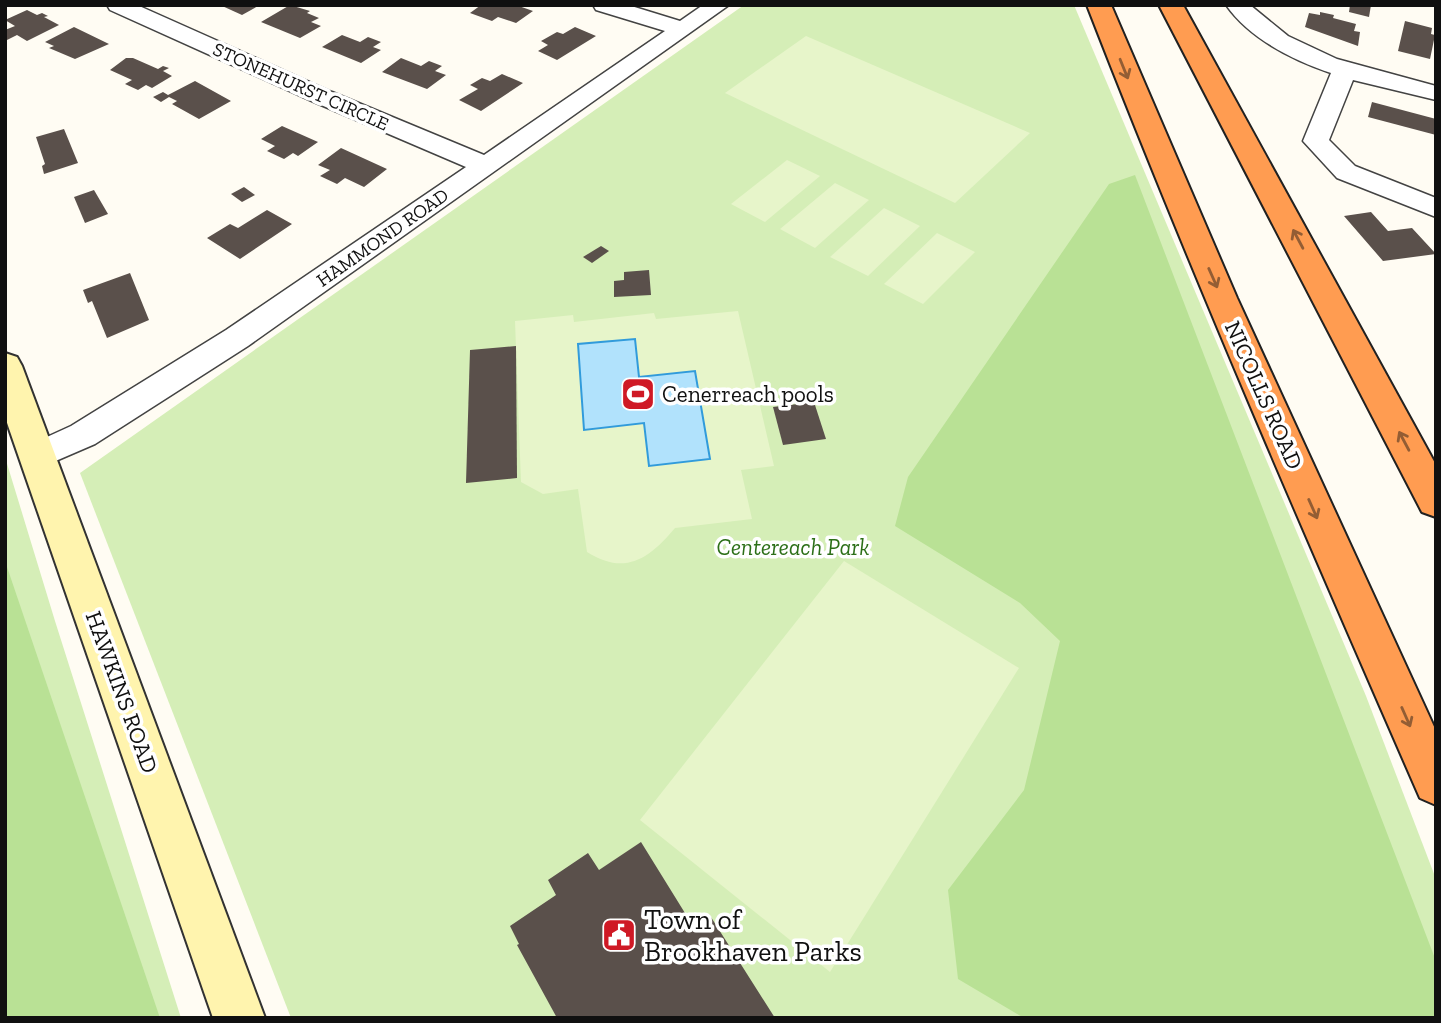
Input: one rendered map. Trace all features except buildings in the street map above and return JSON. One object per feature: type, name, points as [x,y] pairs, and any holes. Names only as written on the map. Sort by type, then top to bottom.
[{"type":"highway","name":"NICOLLS ROAD","points":[[1099,5],[1165,169],[1348,589],[1436,782]]},
{"type":"highway","points":[[1171,5],[1436,501]]},
{"type":"street","name":"STONEHURST CIRCLE","points":[[118,5],[323,97],[485,165]]},
{"type":"street","points":[[604,5],[683,29]]},
{"type":"street","name":"HAMMOND ROAD","points":[[37,456],[83,435],[193,366],[718,5]]},
{"type":"street","points":[[1237,5],[1266,34],[1302,54],[1344,71],[1436,93]]},
{"type":"street","points":[[1344,71],[1316,141],[1346,172],[1436,208]]},
{"type":"street","name":"HAWKINS ROAD","points":[[5,366],[239,1018]]},
{"type":"green space","name":"Centereach Park","points":[[744,5],[1074,5],[1366,696],[1436,879],[1436,1018],[291,1018],[80,473]]},
{"type":"green space","points":[[806,36],[1030,133],[955,203],[725,93]]},
{"type":"green space","points":[[787,160],[820,176],[765,222],[731,204]]},
{"type":"green space","points":[[1135,175],[1436,961],[1436,1018],[1024,1018],[958,979],[948,890],[1024,790],[1060,641],[1020,603],[895,526],[908,477],[1109,184]]},
{"type":"green space","points":[[835,183],[869,200],[815,248],[780,229]]},
{"type":"green space","points":[[884,208],[920,226],[868,276],[830,257]]},
{"type":"green space","points":[[937,233],[975,252],[923,304],[884,284]]},
{"type":"green space","name":"Cenerreach pools","points":[[738,311],[774,466],[741,470],[752,519],[675,528],[656,548],[636,561],[613,563],[587,552],[578,489],[543,494],[521,482],[515,321],[573,315],[574,322],[654,313],[656,319]]},
{"type":"green space","points":[[5,457],[55,621],[181,1018],[5,1018]]},
{"type":"green space","points":[[5,561],[160,1018],[5,1018]]},
{"type":"green space","points":[[844,561],[1019,668],[830,972],[640,820]]},
{"type":"water","points":[[635,339],[639,377],[695,371],[710,459],[649,466],[644,423],[584,430],[578,344]]},
{"type":"place","name":"Cenerreach pools","points":[[638,394]]},
{"type":"place","name":"Town of Brookhaven Parks","points":[[619,935]]}]
